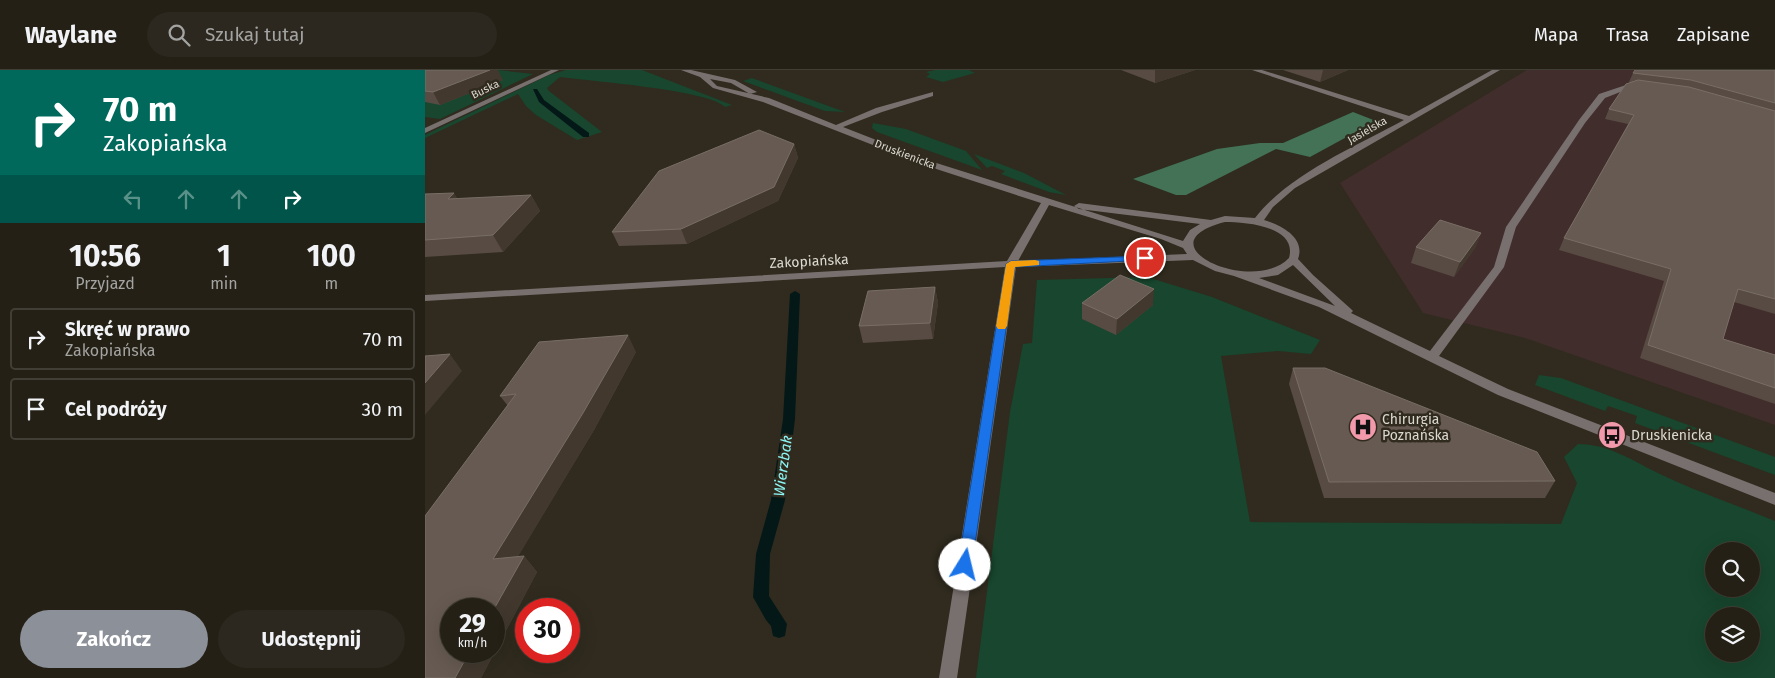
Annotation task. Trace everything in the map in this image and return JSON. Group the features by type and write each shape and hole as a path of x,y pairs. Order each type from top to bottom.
{"street":[{"name":"Buska","path":"425,131 555,70"},
{"name":"Druskienicka","path":"684,70 702,76 715,88 766,100 927,163 1188,246"},
{"path":"702,76 720,70"},
{"path":"1255,70 1410,119"},
{"name":"Jasielska","path":"1257,221 1270,205 1292,186 1497,70"},
{"path":"1432,357 1499,267 1511,227 1582,122 1602,96 1632,85 1650,88"},
{"path":"835,128 879,110 930,94"},
{"name":"Druskienicka","path":"1046,202 1157,217 1211,222"},
{"path":"948,678 1011,264 1046,202"},
{"path":"1238,274 1272,272 1285,266 1293,259 1295,250 1292,241 1284,233 1257,221 1233,219 1211,222 1197,228 1189,236 1188,246 1194,256 1205,265 1220,271 1238,274 1314,301 1503,392 1775,499"},
{"name":"Zakopiańska","path":"425,298 1011,264 1194,256"},
{"path":"1293,259 1309,277 1358,321"}],"shaded area":[{"path":"1527,70 1775,70 1775,425 1525,338 1423,313 1340,183"}],"green space":[{"path":"425,70 498,70 533,74 440,119 425,117"},
{"path":"566,70 642,70 732,105 725,107 715,101 674,91 560,77 547,88 549,91 602,132 577,140 536,115 526,106 518,94 425,138 425,135 549,75"},
{"path":"935,70 969,70 975,73 943,82 926,77 930,74 926,72"},
{"path":"752,78 845,112 825,111 743,81"},
{"path":"1353,112 1376,121 1310,157 1276,149 1186,195 1176,195 1133,179 1217,149 1260,143 1283,143"},
{"path":"873,123 906,129 966,151 982,170 877,132 872,128"},
{"path":"974,154 1024,173 1066,195 1049,192 1001,174 1005,171 992,166 987,168"},
{"path":"1147,277 1212,297 1320,340 1311,354 1278,351 1221,356 1250,522 1561,524 1577,483 1564,457 1578,444 1600,447 1621,454 1688,487 1775,521 1775,678 976,678 1010,412 1023,344 1032,343 1037,280"},
{"path":"1539,375 1561,378 1775,457 1775,475 1635,423 1637,416 1608,406 1605,411 1535,385"}],"building":[{"path":"425,70 490,70 433,92 425,91"},
{"path":"1635,70 1775,70 1775,103 1691,80 1633,73"},
{"path":"1638,80 1689,87 1775,111 1775,299 1738,289 1723,339 1775,355 1775,388 1648,345 1671,269 1564,238 1634,115 1609,109 1626,84"},
{"path":"759,130 794,144 774,187 681,229 612,232 659,171"},
{"path":"454,193 448,199 531,195 493,235 425,240 425,194"},
{"path":"1440,220 1481,233 1460,262 1416,247"},
{"path":"1120,275 1154,289 1117,319 1082,303"},
{"path":"935,287 930,323 859,326 868,291"},
{"path":"628,335 583,413 493,559 524,556 500,598 440,598 440,663 463,663 455,678 425,678 425,516 516,394 500,396 539,342"},
{"path":"450,354 425,383 425,356"},
{"name":"Chirurgia Poznańska","path":"1293,368 1325,368 1537,452 1555,481 1329,482"}],"waterway":[{"name":"Wierzbak","path":"535,90 541,101 586,135"},
{"name":"Wierzbak","path":"779,631 779,624 771,615 761,597 763,554 778,500 789,419 795,294"}],"slow traffic":[{"path":"1001,326 1011,264 1035,263"}],"place":[{"name":"Chirurgia Poznańska","path":"1363,427"},
{"name":"Druskienicka","path":"1612,435"}],"route":[{"path":"965,565 1011,264 1145,258"}]}
